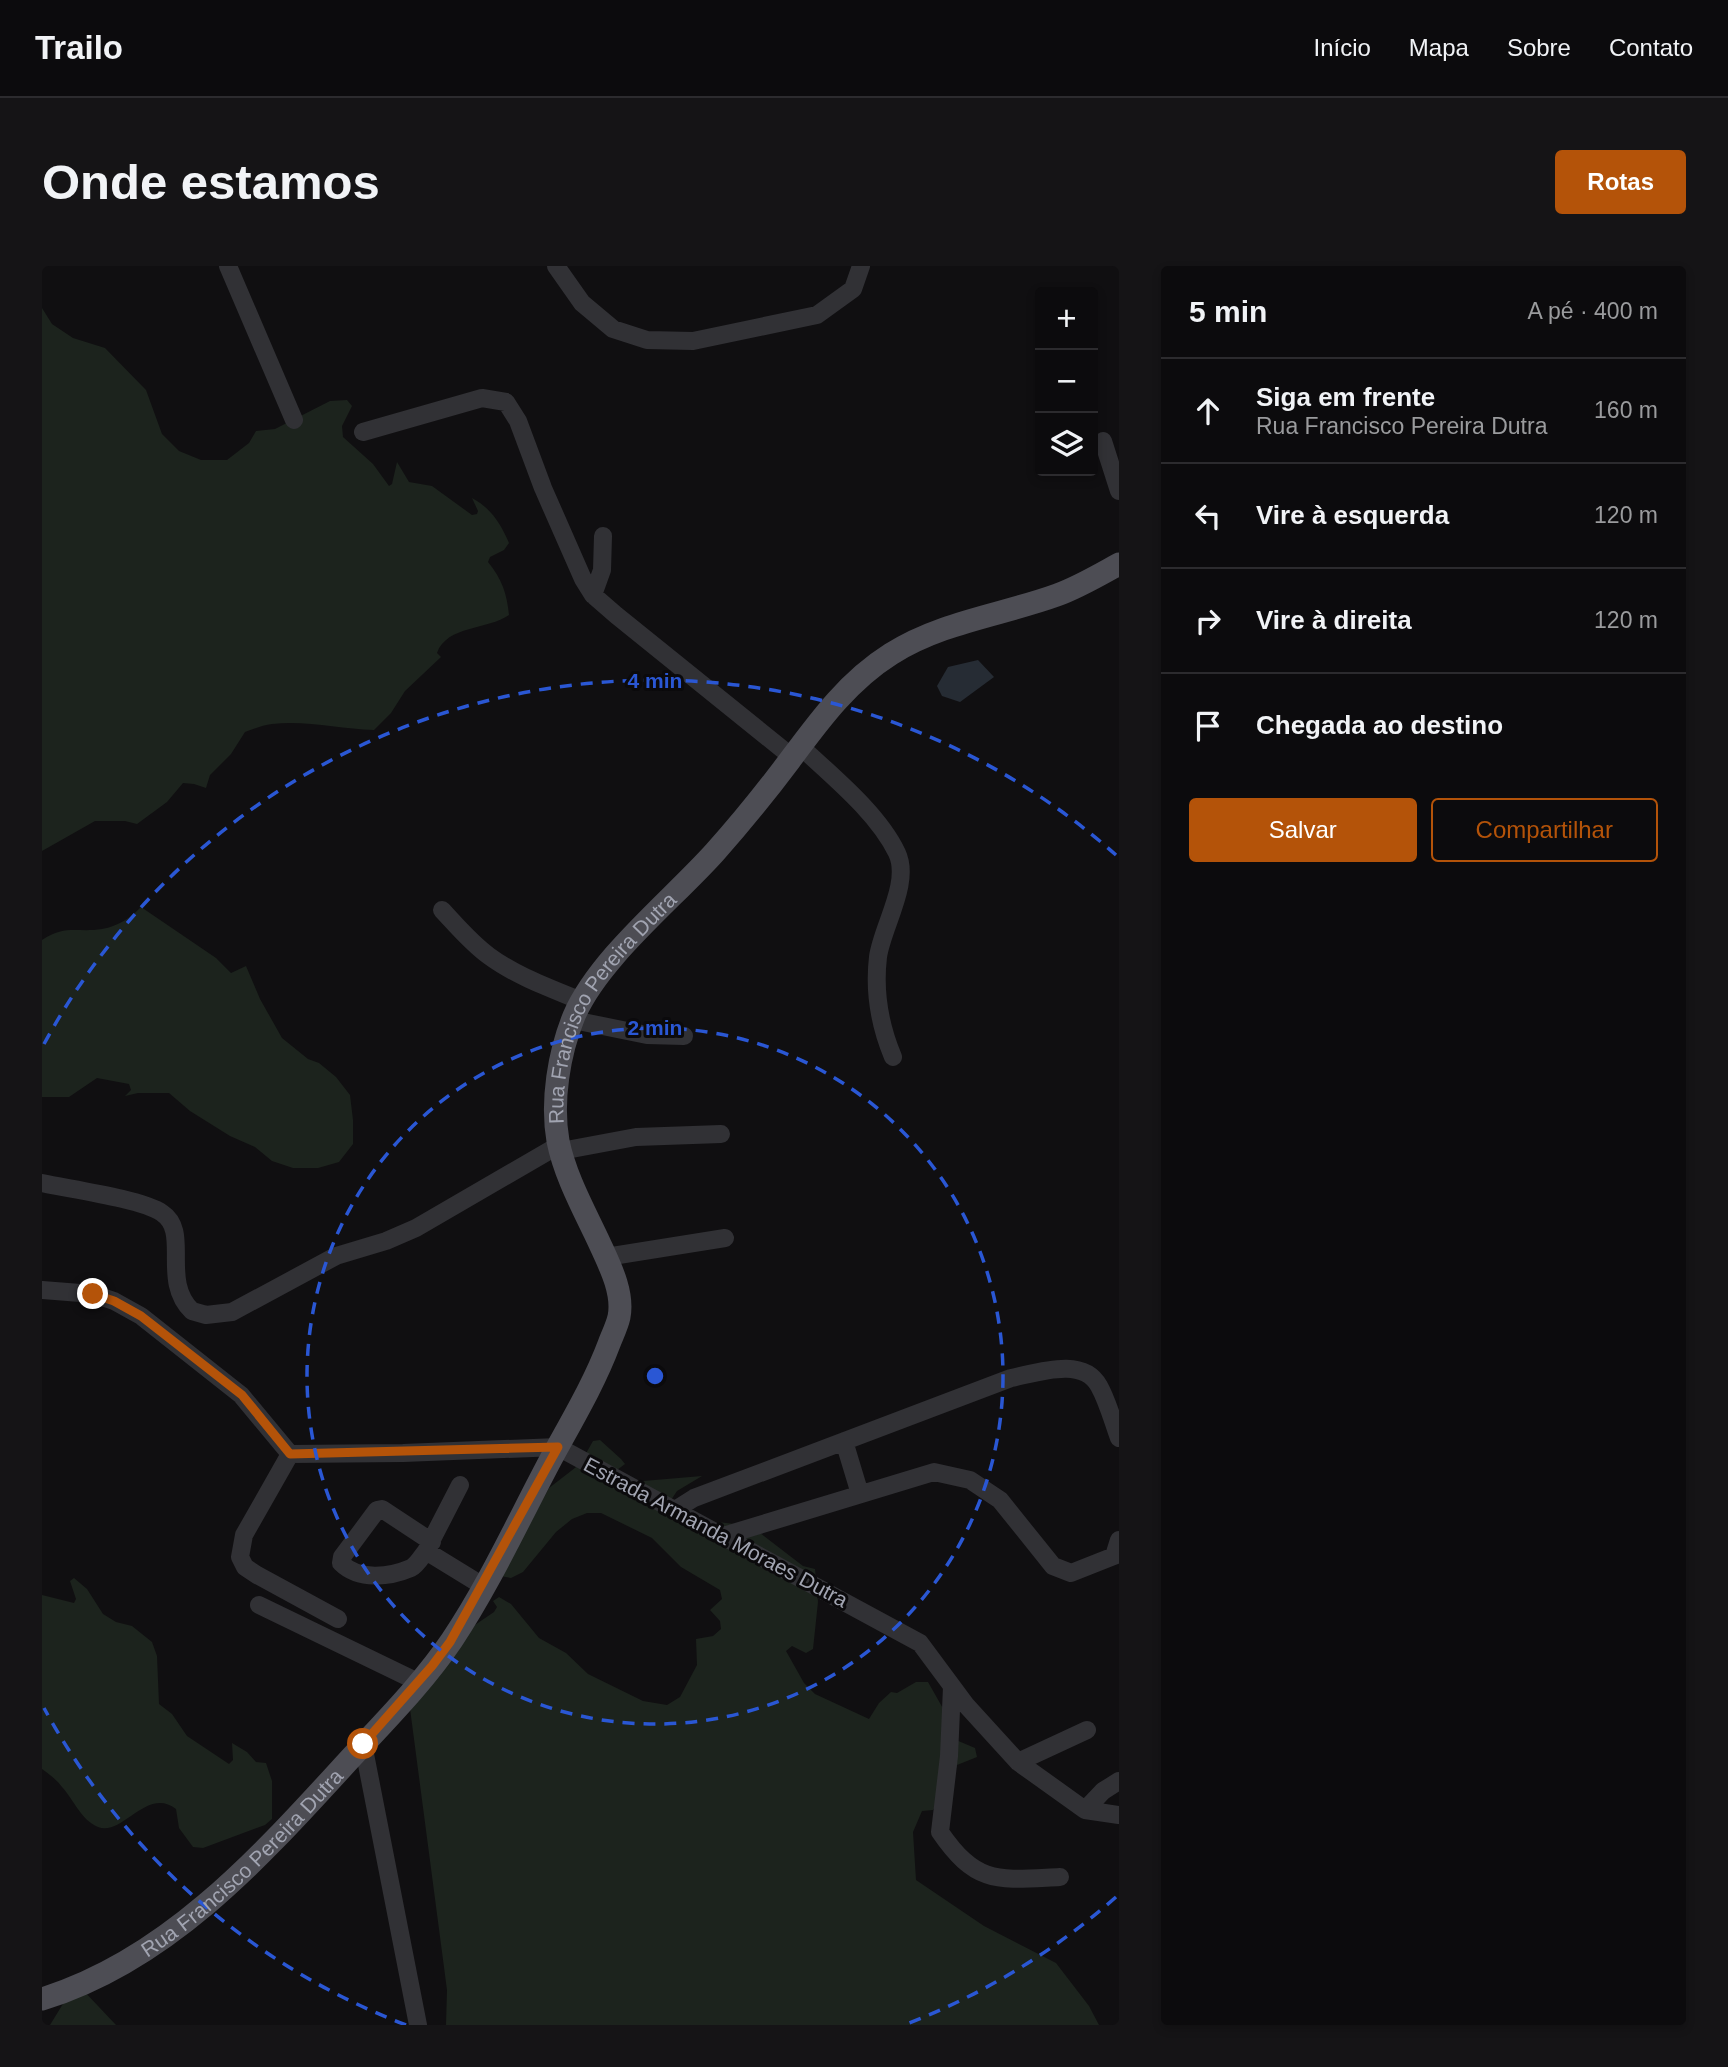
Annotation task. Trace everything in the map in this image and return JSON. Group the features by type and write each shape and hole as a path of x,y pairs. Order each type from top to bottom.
{"main road":[{"name":"Rua Francisco Pereira Dutra","path":"42,1999 68,1991 123,1964 163,1939 264,1850 418,1682 450,1642 483,1586 602,1363 619,1317 617,1288 606,1257 572,1185 560,1148 555,1104 563,1050 577,1011 597,977 713,854 817,723 860,677 893,652 943,628 1060,594 1119,564"}],"street":[{"path":"228,266 294,420"},
{"path":"556,266 582,303 613,329 647,340 693,341 817,315 853,289 861,266"},
{"path":"363,432 482,398 506,402 518,421 566,544 593,594 626,624 796,751 859,803 898,855 902,877 878,957 881,1029 893,1057"},
{"path":"1103,441 1119,491"},
{"path":"593,594 602,570 603,536"},
{"path":"442,910 465,936 489,956 577,1011 647,1035 684,1036"},
{"path":"42,1183 132,1202 161,1212 174,1228 177,1242 175,1280 181,1297 192,1311 206,1315 232,1312 336,1256 386,1241 416,1228 560,1148 636,1137 721,1134"},
{"path":"606,1257 725,1238"},
{"path":"42,1290 93,1294 114,1301 141,1316 242,1395 290,1454 244,1535 240,1557 244,1567 338,1619"},
{"path":"675,1510 694,1498 1011,1378 1058,1369 1084,1371 1099,1384 1119,1438"},
{"path":"844,1441 860,1494"},
{"name":"Estrada Armanda Moraes Dutra","path":"290,1454 558,1447 920,1643 952,1687 1018,1762 1086,1810 1119,1815"},
{"path":"723,1536 934,1472 970,1480 1000,1500 1053,1566 1071,1573 1114,1556 1119,1540"},
{"path":"460,1485 429,1546 413,1567 373,1577 341,1563 342,1557 377,1510 382,1509 429,1546 483,1586"},
{"path":"260,1605 418,1682"},
{"path":"952,1687 949,1756 940,1832 967,1865 980,1874 1018,1879 1060,1877"},
{"path":"1018,1762 1087,1730"},
{"path":"363,1744 418,2025"},
{"path":"1086,1810 1103,1791 1119,1781"}],"shaded area":[{"path":"42,308 52,324 73,338 105,348 146,390 162,434 179,451 201,460 227,460 249,443 256,431 275,429 330,401 347,400 352,406 342,426 343,437 373,464 389,486 392,484 397,462 409,482 432,486 472,515 478,511 472,498 495,517 509,543 504,550 490,557 488,562 503,587 509,615 450,637 437,653 441,657 405,691 391,713 374,730 285,723 245,732 231,754 210,775 206,788 183,783 167,802 137,824 125,821 95,821 42,851"},
{"path":"978,660 994,677 960,702 942,696 937,686 948,667"},
{"path":"141,907 216,958 231,973 246,966 260,999 282,1038 336,1077 350,1095 353,1144 339,1162 318,1168 293,1168 272,1161 255,1147 230,1136 190,1111 169,1093 138,1093 125,1096 131,1090 129,1084 97,1078 69,1097 42,1097 42,940 58,932 114,926"},
{"path":"600,1440 625,1464 617,1470 633,1480 702,1476 677,1491 671,1500 725,1542 718,1522 751,1526 803,1566 815,1569 818,1602 813,1649 806,1653 792,1646 786,1651 804,1683 815,1694 869,1719 879,1703 891,1692 897,1693 916,1682 928,1682 949,1719 949,1737 975,1748 977,1757 957,1765 950,1783 933,1810 922,1811 913,1832 916,1880 984,1926 1056,1963 1089,2006 1099,2025 446,2025 447,1990 409,1701 466,1631 494,1612 497,1607 493,1601 499,1597 511,1604 539,1638 566,1653 588,1674 643,1701 667,1705 680,1697 697,1665 696,1639 713,1636 721,1629 720,1621 710,1610 722,1599 720,1590 681,1567 652,1538 601,1513 587,1513 572,1519 556,1532 523,1572 511,1578 500,1576 549,1488 580,1464 593,1441"},
{"path":"74,1578 87,1589 103,1614 116,1622 132,1626 152,1642 157,1656 159,1704 172,1714 187,1736 229,1764 233,1760 232,1743 247,1752 256,1762 266,1763 272,1781 272,1819 265,1825 203,1848 193,1847 179,1828 176,1809 165,1804 155,1804 116,1825 98,1827 87,1820 60,1784 42,1769 42,1595 74,1603 76,1599 70,1581"},
{"path":"82,1989 116,2025 50,2025 69,1994"}],"route":[{"path":"93,1294 114,1301 141,1316 242,1395 290,1454 558,1447 450,1642 363,1744"}]}
